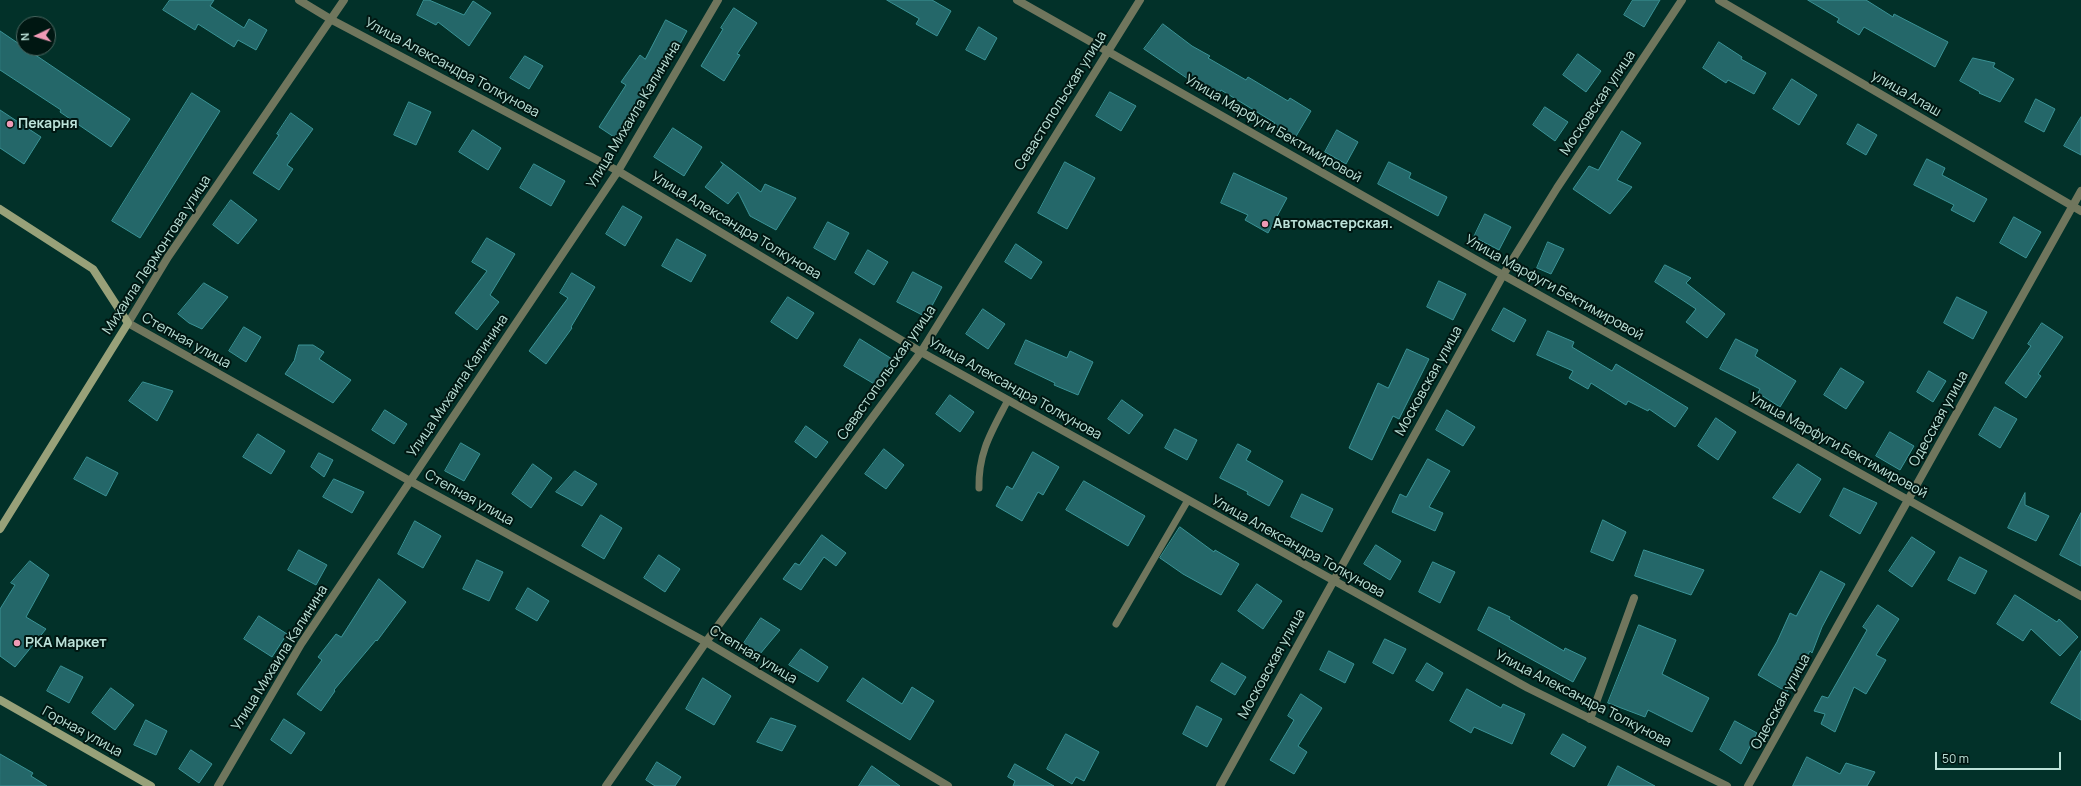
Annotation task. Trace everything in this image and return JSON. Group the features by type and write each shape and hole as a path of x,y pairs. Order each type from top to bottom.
{"street":[{"name":"Улица Александра Толкунова","path":"299,0 332,20 618,171 921,352 1333,581 1528,688 1727,786"},
{"name":"Михаила Лермонтова улица","path":"0,529 168,257 332,20 344,0"},
{"name":"Улица Михаила Калинина","path":"218,786 301,644 618,171 718,0"},
{"name":"Улица Марфуги Бектимировой","path":"1017,0 1108,50 1503,275 2081,596"},
{"name":"Севастопольская улица","path":"606,786 706,642 921,352 1140,0"},
{"name":"Московская улица","path":"1220,786 1503,275 1557,188 1682,0"},
{"name":"улица Алаш","path":"1719,0 2081,211"},
{"name":"Одесская улица","path":"1748,786 2081,191"},
{"name":"Степная улица","path":"0,209 93,269 128,323 410,481 706,642 948,786"},
{"path":"1590,718 1634,598"},
{"name":"Горная улица","path":"0,700 151,786"}],"lane":[{"path":"979,488 979,470 984,447 1008,400"},
{"path":"1116,624 1188,500"}],"building":[{"path":"170,0 214,0 210,6 244,28 249,19 267,30 256,50 238,40 234,47 198,24 195,30 163,10"},
{"path":"424,0 429,0 464,15 473,1 491,13 469,46 438,22 436,25 417,15"},
{"path":"887,0 932,0 951,11 937,36 916,24 919,19"},
{"path":"1633,0 1660,0 1644,27 1624,15"},
{"path":"1808,0 1866,0 1893,17 1894,14 1948,42 1935,67 1864,27 1859,35 1837,22 1839,19"},
{"path":"734,8 757,23 737,54 740,55 724,81 701,66 723,29 721,28"},
{"path":"666,20 687,31 674,55 631,116 634,118 620,141 599,127 626,85 621,82 640,55 645,59"},
{"path":"1163,24 1192,46 1210,56 1208,58 1246,80 1248,77 1288,101 1290,98 1311,111 1295,138 1273,125 1275,123 1221,90 1217,96 1196,80 1194,83 1144,49"},
{"path":"979,27 997,38 985,60 966,50"},
{"path":"0,31 16,42 16,56 37,56 130,119 111,147 60,112 61,110 0,70"},
{"path":"1719,42 1742,57 1741,59 1766,73 1754,94 1728,80 1726,83 1703,68"},
{"path":"1578,54 1601,71 1586,92 1563,75"},
{"path":"525,56 543,66 529,89 510,78"},
{"path":"1973,58 1995,63 1993,67 2014,79 2000,102 1979,93 1980,92 1960,81"},
{"path":"1792,79 1817,95 1799,125 1773,109"},
{"path":"1110,92 1136,106 1121,131 1096,116"},
{"path":"192,93 220,111 140,238 112,221"},
{"path":"2036,99 2055,109 2044,132 2025,122"},
{"path":"409,102 431,112 416,145 394,135"},
{"path":"1545,107 1568,122 1555,141 1533,125"},
{"name":"Пекарня","path":"0,110 41,137 24,164 0,148"},
{"path":"291,113 313,129 287,165 293,169 279,190 253,173 279,135 277,134"},
{"path":"2081,117 2081,155 2064,146"},
{"path":"1858,124 1877,135 1866,155 1847,144"},
{"path":"673,128 702,147 684,176 654,157"},
{"path":"473,130 501,148 488,170 459,152"},
{"path":"1337,130 1358,142 1346,164 1325,152"},
{"path":"1622,131 1641,143 1617,180 1632,187 1610,214 1573,189 1589,166 1598,170"},
{"path":"1927,159 1945,168 1942,175 1987,199 1974,222 1951,210 1954,205 1914,185"},
{"path":"721,162 761,192 765,184 796,198 776,230 750,216 738,192 728,204 705,187 723,165"},
{"path":"1065,162 1095,178 1067,229 1038,213"},
{"path":"1389,162 1411,173 1409,178 1447,197 1438,216 1378,184"},
{"path":"534,164 565,181 551,206 520,188"},
{"path":"1234,173 1287,198 1268,233 1245,220 1248,215 1221,203"},
{"path":"231,200 257,220 238,244 213,225"},
{"path":"623,206 642,217 625,246 606,234"},
{"path":"1485,214 1511,227 1499,250 1474,237"},
{"path":"2014,217 2041,232 2026,258 2000,243"},
{"path":"828,222 849,233 835,260 814,248"},
{"path":"487,238 515,254 490,295 499,302 477,330 455,313 487,271 472,262"},
{"path":"677,239 706,255 691,282 662,266"},
{"path":"1548,242 1564,249 1551,274 1537,268"},
{"path":"1016,244 1042,262 1031,279 1005,262"},
{"path":"868,250 888,262 874,285 855,273"},
{"path":"1665,265 1691,278 1686,283 1725,314 1707,338 1686,322 1696,309 1655,282"},
{"path":"913,272 942,287 926,317 897,302"},
{"path":"572,273 595,287 571,327 572,328 546,364 529,351 568,298 560,293"},
{"path":"1439,281 1466,294 1453,320 1427,307"},
{"path":"204,283 228,297 202,329 189,323 178,314"},
{"path":"788,297 814,313 797,339 771,322"},
{"path":"1957,297 1987,312 1973,339 1944,323"},
{"path":"1504,308 1526,320 1514,342 1492,330"},
{"path":"983,309 1005,324 988,349 966,334"},
{"path":"2042,323 2063,337 2038,374 2041,376 2026,398 2005,383 2031,346 2028,344"},
{"path":"244,327 261,337 246,362 229,351"},
{"path":"1548,331 1574,342 1572,347 1612,371 1616,364 1688,408 1675,427 1649,409 1648,411 1628,401 1626,405 1591,383 1588,389 1569,378 1573,371 1537,355"},
{"path":"860,339 892,359 876,385 844,366"},
{"path":"1736,339 1758,350 1755,356 1796,381 1780,407 1758,393 1760,389 1720,369"},
{"path":"1026,340 1067,358 1070,351 1093,362 1078,395 1054,385 1055,383 1015,364"},
{"path":"299,345 313,345 324,352 319,359 351,380 333,403 285,374 294,361"},
{"path":"1407,349 1429,359 1399,419 1393,416 1372,460 1349,448 1378,383 1388,388"},
{"path":"1841,368 1864,382 1846,409 1824,395"},
{"path":"1929,371 1946,381 1933,402 1917,392"},
{"path":"143,382 173,391 157,421 129,401"},
{"path":"950,395 974,412 960,432 936,414"},
{"path":"1122,400 1143,415 1129,434 1108,419"},
{"path":"1995,407 2017,419 2000,448 1979,435"},
{"path":"385,410 407,424 394,444 372,430"},
{"path":"1447,410 1475,427 1463,446 1436,430"},
{"path":"1716,418 1736,432 1718,460 1698,446"},
{"path":"806,426 828,442 816,458 795,442"},
{"path":"1175,429 1197,440 1187,460 1165,448"},
{"path":"1890,432 1914,446 1900,470 1876,456"},
{"path":"258,434 285,451 271,474 243,457"},
{"path":"461,443 480,454 464,481 445,471"},
{"path":"1238,444 1251,451 1246,460 1283,481 1269,506 1247,494 1248,492 1220,478"},
{"path":"884,449 904,465 886,489 865,474"},
{"path":"1033,452 1059,467 1043,495 1038,492 1022,521 996,506 1007,486 1012,489"},
{"path":"319,453 333,460 324,477 311,467"},
{"path":"87,457 118,473 106,496 74,479"},
{"path":"1428,459 1450,471 1429,507 1443,513 1435,531 1392,512 1400,494 1406,497"},
{"path":"533,464 552,478 531,508 512,494"},
{"path":"1798,464 1821,479 1800,513 1773,498"},
{"path":"575,471 597,484 582,506 556,492"},
{"path":"334,479 364,492 352,513 323,497"},
{"path":"1084,481 1145,516 1128,546 1066,510"},
{"path":"1844,488 1877,503 1860,534 1830,516"},
{"path":"2025,493 2025,505 2049,516 2036,541 2008,528"},
{"path":"1302,494 1333,509 1322,532 1291,517"},
{"path":"2081,513 2081,566 2060,555"},
{"path":"601,515 622,528 604,559 582,546"},
{"path":"1603,520 1626,532 1613,561 1591,552"},
{"path":"415,521 441,536 423,568 398,554"},
{"path":"1180,527 1214,552 1215,550 1239,564 1221,595 1183,574 1160,558"},
{"path":"822,535 846,553 836,566 824,557 801,590 783,579 795,563 799,565"},
{"path":"1912,537 1935,552 1912,587 1889,571"},
{"path":"1376,545 1401,561 1390,580 1364,564"},
{"path":"299,550 327,565 316,585 288,570"},
{"path":"1644,550 1704,570 1691,595 1635,576"},
{"path":"659,555 680,569 665,592 644,578"},
{"path":"1960,557 1987,571 1975,594 1948,580"},
{"path":"477,560 503,572 489,601 463,589"},
{"path":"30,561 49,575 26,617 46,629 15,667 0,656 0,609 15,585 11,583"},
{"path":"1433,562 1455,572 1440,603 1419,592"},
{"path":"1821,571 1845,584 1822,627 1812,653 1810,651 1787,692 1758,675 1777,642 1790,613 1796,616"},
{"path":"379,579 406,602 377,641 376,640 334,690 335,691 321,711 297,694 322,660 318,657 336,634 341,637"},
{"path":"1257,584 1282,601 1263,629 1238,611"},
{"path":"528,588 549,601 537,621 516,609"},
{"path":"2015,595 2057,622 2059,619 2078,637 2060,656 2031,629 2023,641 1997,624"},
{"path":"1878,605 1899,619 1876,655 1886,660 1866,694 1854,687 1835,732 1821,724 1825,714 1814,711 1822,696 1828,698 1867,630 1863,627"},
{"path":"1489,607 1510,617 1509,619 1564,651 1565,648 1586,658 1573,682 1478,630"},
{"path":"259,616 287,634 272,657 244,639"},
{"path":"761,618 780,630 760,654 744,643"},
{"path":"1639,625 1676,640 1662,674 1709,698 1692,732 1648,710 1645,717 1608,703"},
{"path":"1385,639 1406,649 1393,674 1373,663"},
{"path":"801,649 828,667 818,682 789,665"},
{"path":"1329,651 1354,664 1345,683 1320,670"},
{"path":"2081,651 2081,720 2051,703"},
{"path":"1222,663 1246,677 1235,695 1211,681"},
{"path":"1427,663 1443,673 1433,691 1416,681"},
{"path":"61,666 83,677 69,703 47,691"},
{"path":"703,678 731,696 714,725 686,709"},
{"path":"863,678 902,704 912,687 934,701 910,740 847,701"},
{"path":"111,688 134,705 115,730 92,713"},
{"path":"1467,689 1501,708 1503,704 1525,714 1512,744 1474,727 1471,733 1450,721"},
{"path":"1301,694 1322,708 1298,746 1307,752 1294,774 1270,760 1294,720 1288,716"},
{"path":"1197,706 1222,719 1207,747 1183,734"},
{"path":"771,718 796,726 782,751 757,742"},
{"path":"284,719 305,733 291,754 271,740"},
{"path":"146,720 167,731 156,755 134,745"},
{"path":"1735,721 1757,733 1741,764 1720,750"},
{"path":"1066,734 1099,752 1084,781 1076,777 1072,784 1047,769"},
{"path":"1563,734 1586,747 1574,767 1551,754"},
{"path":"191,750 212,764 199,783 179,769"},
{"path":"0,754 33,773 31,776 47,786 0,786"},
{"path":"1807,757 1840,774 1846,763 1875,772 1867,786 1793,786"},
{"path":"657,762 681,777 675,786 655,786 646,780"},
{"path":"1015,764 1054,786 1013,786 1015,781 1008,777"},
{"path":"872,766 900,786 859,786"},
{"path":"1618,766 1655,786 1608,786"}],"place":[{"name":"Пекарня","path":"10,124"},
{"name":"Автомастерская.","path":"1265,224"},
{"name":"РКА Маркет","path":"17,643"}]}
